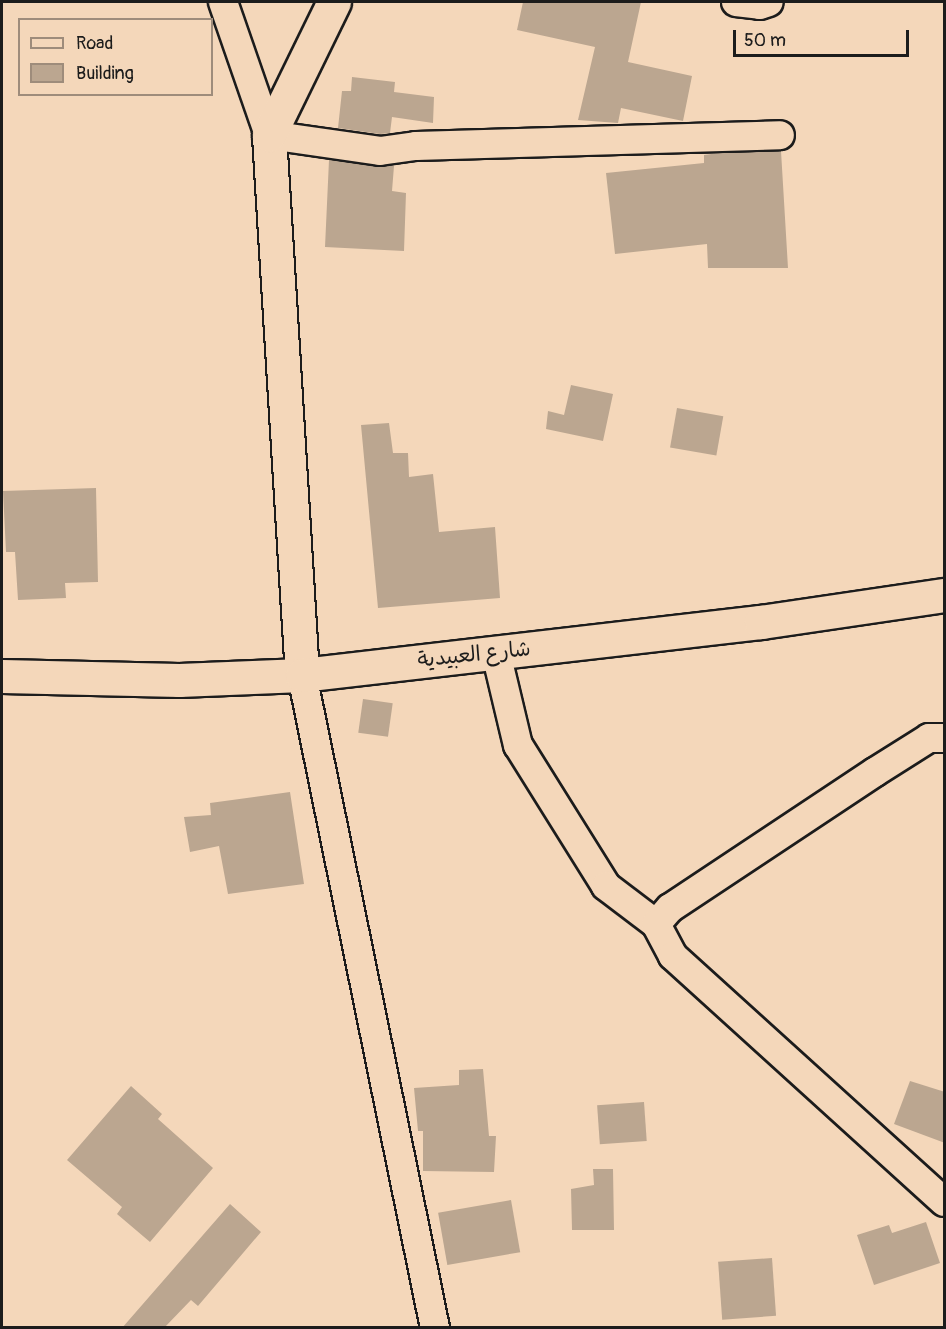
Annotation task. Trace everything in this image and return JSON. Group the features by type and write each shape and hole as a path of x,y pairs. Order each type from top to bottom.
{"main road":[{"path":"302,675 269,135 334,2"},
{"name":"شارع العبيدية","path":"2,676 179,680 302,675 761,622 945,595"}],"street":[{"path":"223,2 269,135 380,152 416,146 780,135"},
{"path":"736,2 760,5 769,2"},
{"path":"496,653 518,745 606,886 656,924 673,956 945,1202"},
{"path":"302,675 435,1328"},
{"path":"656,924 670,908 875,772 928,738 945,738"}],"building":[{"path":"523,2 641,2 628,62 692,76 683,121 621,108 618,123 578,120 595,47 517,30"},
{"path":"352,77 395,82 394,92 434,97 433,123 392,117 390,133 380,134 338,128 342,91 351,91"},
{"path":"781,151 788,268 708,268 707,244 615,254 606,173 704,163 704,155 719,153"},
{"path":"329,160 394,166 392,191 406,193 404,251 325,247"},
{"path":"571,385 613,394 603,441 546,429 548,411 564,415"},
{"path":"677,408 723,416 716,456 670,447"},
{"path":"389,423 393,453 408,453 409,477 433,474 439,532 495,527 500,598 378,608 361,425"},
{"path":"96,488 98,582 65,583 66,598 18,600 15,552 6,552 3,491"},
{"path":"363,699 393,703 388,737 358,733"},
{"path":"290,792 304,884 228,894 219,846 190,852 184,817 211,815 210,803"},
{"path":"483,1069 489,1136 496,1136 494,1172 423,1171 423,1131 418,1131 414,1088 459,1085 459,1070"},
{"path":"910,1081 945,1092 945,1143 894,1124"},
{"path":"131,1086 162,1114 158,1119 213,1168 150,1242 117,1214 122,1207 67,1160"},
{"path":"644,1102 647,1141 600,1144 597,1105"},
{"path":"593,1169 613,1169 614,1230 572,1230 571,1189 594,1185"},
{"path":"511,1200 520,1252 447,1265 438,1213"},
{"path":"230,1204 261,1232 198,1306 191,1300 164,1328 122,1328"},
{"path":"926,1222 940,1263 874,1285 857,1235 889,1225 892,1233"},
{"path":"772,1258 776,1316 722,1320 718,1262"}]}
